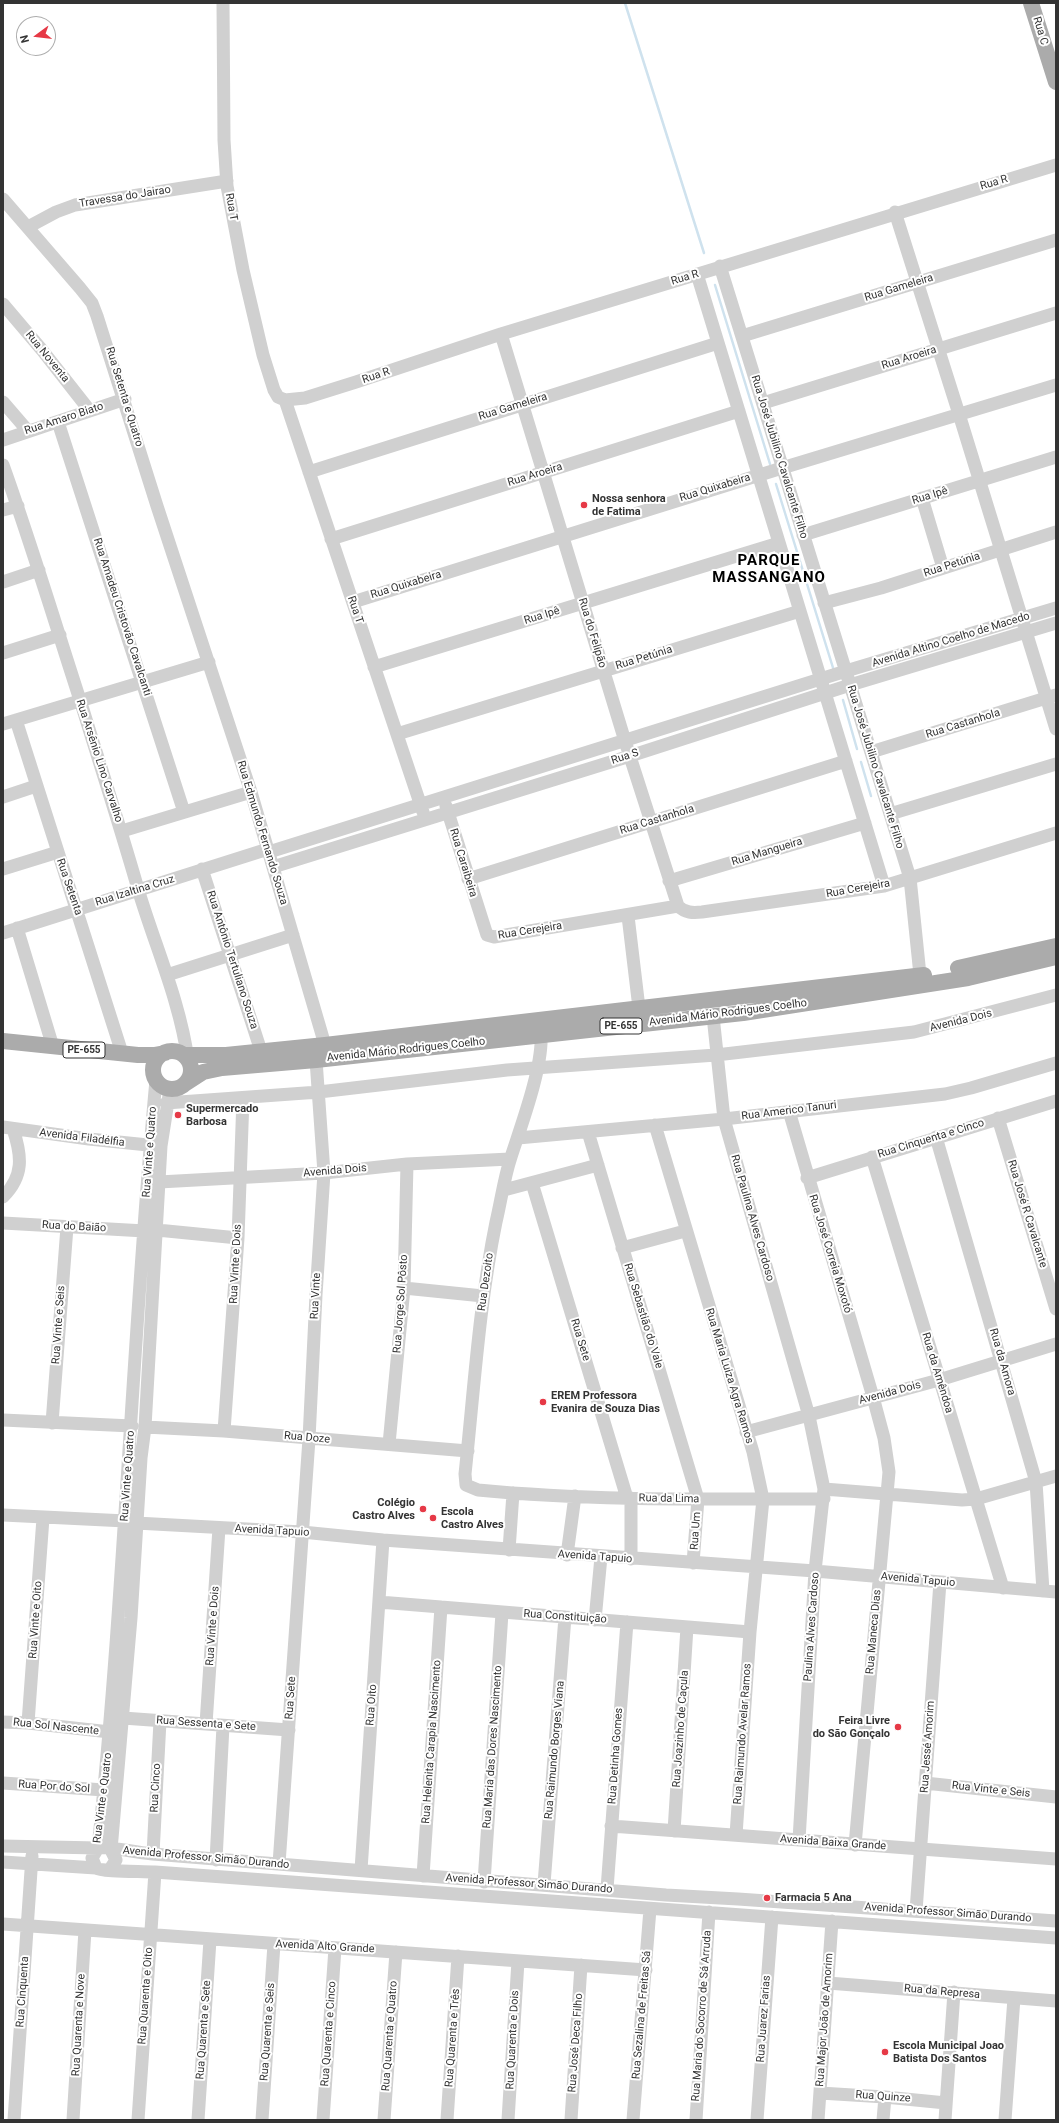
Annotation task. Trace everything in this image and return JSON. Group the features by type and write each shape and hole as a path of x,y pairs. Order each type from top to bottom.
{"main road":[{"name":"Rua C","path":"1031,3 1054,71"},
{"name":"Avenida Mário Rodrigues Coelho","path":"186,1057 261,1052 325,1045 920,975 967,967 1056,946"},
{"name":"Avenida Mário Rodrigues Coelho","path":"186,1082 197,1074 211,1069 316,1060 713,1016 921,986 982,975 1056,957"},
{"name":"PE-655","path":"3,1041 122,1053 154,1055 176,1052 186,1057"},
{"path":"165,1053 159,1057 154,1068 156,1080 164,1087 168,1096"},
{"path":"186,1057 190,1074 186,1082"},
{"name":"PE-655","path":"168,1096 186,1082"}],"street":[{"name":"Rua T","path":"223,3 224,140 227,181 243,270 263,355 274,390 278,397 285,400 425,820"},
{"name":"Rua R","path":"285,400 315,395 501,334 720,266 895,212 1056,165"},
{"name":"Travessa do Jairao","path":"28,227 56,212 75,205 227,181"},
{"name":"Rua Setenta e Quatro","path":"3,199 92,303 125,399 157,506 196,622"},
{"path":"895,212 1022,619 1051,697 1056,729"},
{"name":"Rua Gameleira","path":"742,336 1056,240"},
{"name":"Rua José Jubilino Cavalcante Filho","path":"720,266 910,878 920,975"},
{"path":"697,274 884,886"},
{"name":"Rua Noventa","path":"3,304 42,350 90,411"},
{"name":"Rua Aroeira","path":"763,404 1056,314"},
{"name":"Rua do Felipão","path":"501,334 603,671 669,882 678,906"},
{"name":"Rua Gameleira","path":"309,472 718,343"},
{"name":"Rua Quixabeira","path":"353,602 758,475 1056,385"},
{"name":"Rua Amaro Biato","path":"3,440 125,399"},
{"path":"3,402 28,431"},
{"name":"Rua Aroeira","path":"331,539 739,411"},
{"name":"Rua Amadeu Cristovão Cavalcanti","path":"58,422 144,683 184,812"},
{"name":"Rua Ipê","path":"803,535 1056,457"},
{"name":"Rua Arsênio Lino Carvalho","path":"3,465 60,635 80,703 122,830 138,890 167,975 186,1038 186,1057"},
{"path":"922,498 943,568"},
{"path":"3,510 18,506"},
{"name":"Rua Petúnia","path":"824,603 943,568 1056,532"},
{"name":"Rua Ipê","path":"374,667 779,543"},
{"path":"3,582 39,570"},
{"name":"Avenida Altino Coelho de Macedo","path":"821,679 1056,608"},
{"name":"Rua Petúnia","path":"397,734 800,611"},
{"name":"Rua Edmundo Fernando Souza","path":"196,622 269,851 325,1045"},
{"name":"Avenida Altino Coelho de Macedo","path":"825,693 1056,623"},
{"path":"3,653 60,635"},
{"path":"3,724 80,703 209,662"},
{"name":"Rua S","path":"269,851 444,798 821,679"},
{"name":"Rua S","path":"273,867 630,756 825,693"},
{"name":"Rua Castanhola","path":"871,752 1051,697"},
{"name":"Rua Setenta","path":"16,720 122,1053"},
{"name":"Rua Castanhola","path":"468,879 846,761"},
{"path":"890,814 1056,764"},
{"path":"3,797 36,786"},
{"path":"122,830 251,792"},
{"name":"Rua Caraibeira","path":"444,798 483,928"},
{"name":"Rua Mangueira","path":"669,882 865,823"},
{"name":"Rua Cerejeira","path":"678,906 686,912 702,912 884,886 1056,833"},
{"name":"Rua Izaltina Cruz","path":"3,933 202,869 269,851"},
{"path":"3,869 58,852"},
{"name":"Rua Antônio Tertuliano Souza","path":"202,869 261,1052"},
{"path":"639,1008 628,916 678,906"},
{"name":"Rua Cerejeira","path":"483,928 487,935 494,937 628,916"},
{"path":"17,928 53,1047"},
{"path":"167,975 293,935"},
{"name":"Avenida Dois","path":"168,1096 243,1098 319,1092 506,1070 537,1069 716,1055 920,1031 1056,995"},
{"name":"Rua Paulina Alves Cardoso","path":"713,1016 724,1119 809,1416"},
{"name":"Rua Dezoito","path":"513,1493 473,1490 468,1487 465,1480 483,1296 510,1159 518,1138 537,1069 541,1035"},
{"name":"Rua Vinte","path":"302,1532 309,1439 324,1173 316,1060"},
{"name":"Rua Americo Tanuri","path":"518,1138 724,1119 944,1094 971,1088 1056,1063"},
{"name":"Rua Vinte e Quatro","path":"96,1868 92,1858 98,1848 131,1522 145,1427 156,1080"},
{"name":"Rua Vinte e Quatro","path":"131,1522 132,1426 151,1230 159,1182 155,1145 168,1096"},
{"name":"Rua Vinte e Dois","path":"224,1431 238,1238 243,1098"},
{"name":"Rua Cinquenta e Cinco","path":"807,1178 1056,1101"},
{"name":"Rua José Correia Moxotó","path":"789,1111 807,1178 873,1397"},
{"name":"Rua José R Cavalcante","path":"998,1118 1056,1309"},
{"name":"Rua Maria Luiza Agra Ramos","path":"654,1125 759,1475 763,1499 750,1632"},
{"path":"3,1197 13,1188 19,1173 19,1152 8,1128"},
{"name":"Avenida Filadélfia","path":"8,1128 155,1145"},
{"name":"Rua Sebastião do Vale","path":"588,1132 698,1499"},
{"name":"Rua da Amora","path":"936,1137 1002,1360 1036,1482 1052,1592"},
{"name":"Rua da Amêndoa","path":"872,1157 1003,1588"},
{"name":"Avenida Dois","path":"159,1182 324,1173 407,1164 510,1159"},
{"name":"Rua Jorge Sol Pôsto","path":"389,1444 404,1288 407,1164"},
{"path":"504,1190 598,1165"},
{"name":"Rua Sete","path":"532,1182 629,1498 631,1560"},
{"name":"Rua do Baião","path":"3,1223 151,1230 238,1238"},
{"name":"Rua Vinte e Seis","path":"52,1423 67,1227"},
{"path":"622,1248 685,1231"},
{"path":"404,1288 483,1296"},
{"name":"Avenida Dois","path":"746,1432 939,1380 1056,1344"},
{"name":"Rua Maneca Dias","path":"855,1845 889,1472 886,1450 873,1397"},
{"name":"Paulina Alves Cardoso","path":"798,1840 815,1572 824,1494 809,1416"},
{"path":"3,1420 132,1426"},
{"name":"Rua Doze","path":"145,1427 224,1431 468,1451"},
{"name":"Rua da Lima","path":"513,1493 629,1498 698,1499 763,1499 824,1494 888,1495 952,1500 976,1499 1056,1476"},
{"path":"509,1550 513,1493"},
{"path":"567,1555 575,1496"},
{"name":"Rua Um","path":"694,1563 698,1499"},
{"name":"Avenida Tapuio","path":"3,1515 302,1532 567,1555 815,1572 1052,1592"},
{"name":"Rua Vinte e Oito","path":"28,1723 43,1518"},
{"name":"Rua Vinte e Dois","path":"206,1724 220,1528"},
{"name":"Rua Sete","path":"279,1864 302,1532"},
{"name":"Rua Vinte e Quatro","path":"110,1869 116,1860 112,1850 117,1806 123,1718 129,1540"},
{"name":"Rua Oito","path":"361,1870 383,1540"},
{"path":"595,1620 601,1557"},
{"name":"Rua Jessé Amorim","path":"916,1911 922,1849 925,1783 940,1582"},
{"name":"Rua Constituição","path":"379,1602 750,1632"},
{"name":"Rua Helenita Carapia Nascimento","path":"423,1876 441,1607"},
{"name":"Rua Maria das Dores Nascimento","path":"484,1882 502,1613"},
{"name":"Rua Raimundo Borges Viana","path":"544,1884 565,1617"},
{"name":"Rua Detinha Gomes","path":"607,1890 627,1622"},
{"name":"Rua Joazinho de Caçula","path":"674,1830 687,1627"},
{"name":"Rua Raimundo Avelar Ramos","path":"736,1836 750,1632"},
{"name":"Rua Sessenta e Sete","path":"123,1718 289,1730"},
{"name":"Rua Cinco","path":"153,1854 160,1721"},
{"name":"Rua Sol Nascente","path":"3,1722 28,1723 110,1732"},
{"path":"216,1860 223,1726"},
{"name":"Rua Por do Sol","path":"3,1783 104,1790"},
{"name":"Rua Vinte e Seis","path":"925,1783 1056,1797"},
{"path":"102,1805 117,1806"},
{"name":"Avenida Baixa Grande","path":"611,1826 855,1845 1056,1858"},
{"name":"Avenida Professor Simão Durando","path":"3,1846 105,1847 112,1850 216,1860 361,1870 484,1882 544,1884 666,1895 1056,1921"},
{"path":"32,1864 34,1853 49,1847"},
{"name":"Avenida Professor Simão Durando","path":"3,1862 96,1868 102,1871 110,1869 155,1872 650,1910 709,1912 1056,1938"},
{"name":"Rua Cinquenta","path":"14,2120 32,1864"},
{"name":"Rua Quarenta e Oito","path":"138,2120 155,1872"},
{"path":"650,1910 666,1895"},
{"path":"737,1914 738,1899"},
{"name":"Rua Sezalina de Freitas Sá","path":"634,2120 650,1910"},
{"name":"Rua Maria do Socorro de Sá Arruda","path":"696,2120 709,1912"},
{"path":"935,1928 937,1913"},
{"name":"Rua Juarez Farias","path":"757,2120 772,1917"},
{"name":"Rua Major João de Amorim","path":"818,2120 832,1921"},
{"name":"Avenida Alto Grande","path":"3,1924 646,1970"},
{"name":"Rua Quarenta e Nove","path":"73,2120 85,1930"},
{"name":"Rua Quarenta e Sete","path":"198,2120 210,1940"},
{"name":"Rua Quarenta e Seis","path":"262,2120 274,1944"},
{"name":"Rua Quarenta e Cinco","path":"323,2120 335,1948"},
{"name":"Rua Quarenta e Quatro","path":"384,2120 396,1952"},
{"name":"Rua Quarenta e Três","path":"447,2120 458,1956"},
{"name":"Rua Quarenta e Dois","path":"508,2120 518,1961"},
{"name":"Rua José Deca Filho","path":"571,2120 581,1965"},
{"name":"Rua da Represa","path":"828,1983 1056,2001"},
{"path":"945,2120 954,1992"},
{"path":"1005,2120 1014,1998"},
{"name":"Rua Quinze","path":"820,2093 885,2096 946,2103"},
{"path":"883,2120 885,2096"}],"waterway":[{"path":"625,3 704,253"},
{"path":"715,285 770,464"},
{"path":"776,484 834,671"},
{"path":"843,700 857,749"},
{"path":"861,762 871,796"}],"place":[{"name":"Nossa senhora de Fatima","path":"584,505"},
{"name":"Supermercado Barbosa","path":"178,1115"},
{"name":"EREM Professora Evanira de Souza Dias","path":"543,1402"},
{"name":"Colégio Castro Alves","path":"423,1509"},
{"name":"Escola Castro Alves","path":"433,1518"},
{"name":"Feira Livre do São Gonçalo","path":"898,1727"},
{"name":"Farmacia 5 Ana","path":"767,1898"},
{"name":"Escola Municipal Joao Batista Dos Santos","path":"885,2052"}],"district":[{"name":"PARQUE MASSANGANO","path":"769,570"}]}
